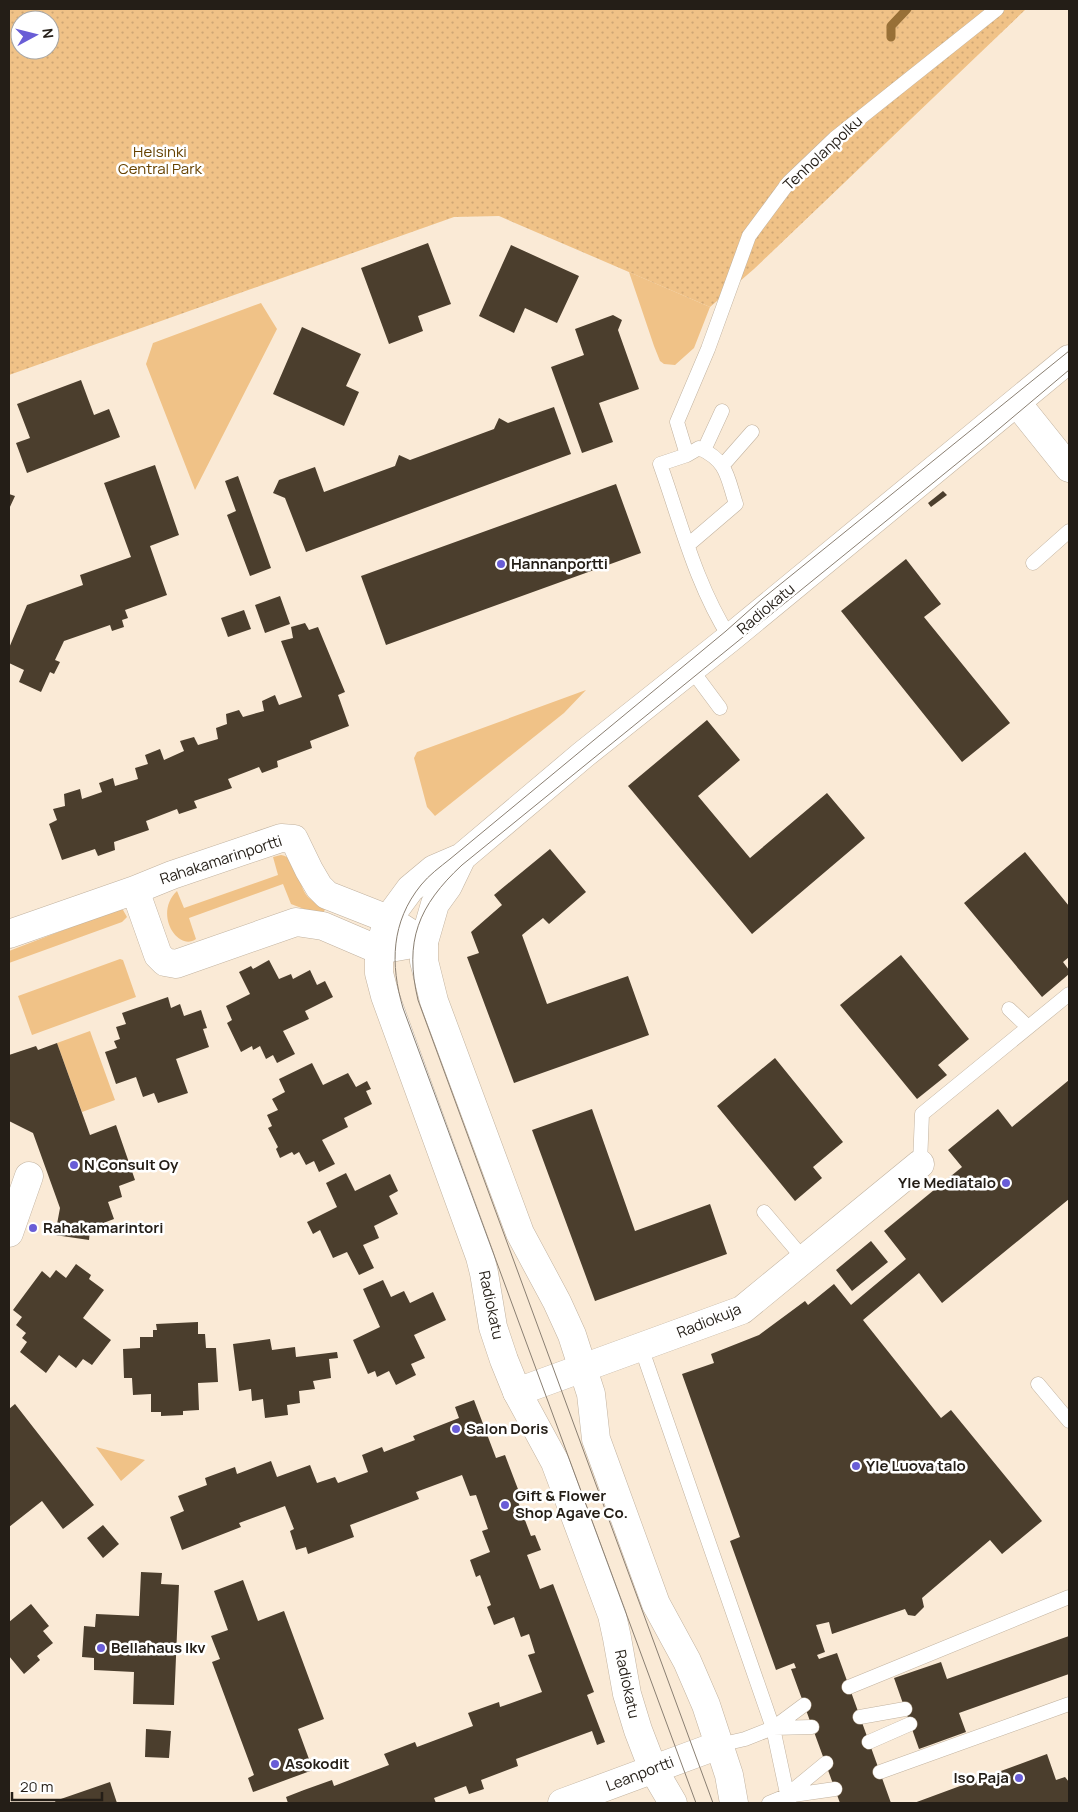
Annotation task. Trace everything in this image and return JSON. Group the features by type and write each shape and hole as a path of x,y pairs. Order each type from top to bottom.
{"street":[{"name":"Radiokatu","path":"673,1803 653,1769 638,1730 627,1694 618,1638 612,1615 555,1462 516,1392 493,1327 480,1257 385,996 379,973 379,950 388,919 410,889 434,869 462,857 584,754 691,670 1069,359"},
{"path":"1017,403 1069,468"},
{"name":"Rahakamarinportti","path":"9,934 281,838 294,839 308,870 319,887 327,895 388,919 424,942"},
{"name":"Radiokatu","path":"462,857 448,886 435,904 424,942 424,961 434,1001 517,1224 572,1335 591,1394 596,1440 656,1604 687,1661 706,1706 729,1775 734,1803"},
{"path":"135,890 158,955 165,962 176,964 296,922 323,926 379,950 424,942"},
{"name":"Radiokuja","path":"516,1392 742,1310 803,1258 920,1164"},
{"path":"9,1233 29,1176"},
{"name":"Leanportti","path":"562,1803 719,1745"}],"lane":[{"name":"Tenholanpolku","path":"687,455 677,422 708,349 749,236 789,182 835,138 997,9"},
{"path":"704,450 722,411"},
{"path":"723,465 752,432"},
{"path":"688,545 736,504 723,465 712,454 699,448 687,455 660,464 688,545 703,588 730,638"},
{"path":"1032,562 1069,531"},
{"path":"691,670 720,708"},
{"path":"920,1164 922,1114 1069,994"},
{"path":"1009,1009 1028,1027"},
{"path":"764,1212 803,1258"},
{"path":"641,1348 773,1728 788,1799"},
{"path":"1038,1384 1069,1422"},
{"path":"849,1687 1069,1597"},
{"path":"880,1772 1069,1704"},
{"path":"719,1745 745,1739 773,1728 804,1705"},
{"path":"860,1717 905,1709"},
{"path":"869,1742 910,1724"},
{"path":"773,1728 812,1726"},
{"path":"788,1799 826,1763"},
{"path":"769,1803 835,1789"}],"green space":[{"name":"Helsinki Central Park","path":"9,9 1026,9 754,269 710,307 499,216 454,217 9,375"},
{"path":"629,272 710,307 694,348 675,365 664,364 660,361"},
{"path":"261,303 277,329 195,490 146,364 153,343"},
{"path":"586,690 564,713 435,816 427,807 414,758 417,752"},
{"path":"281,855 292,861 304,892 308,897 326,907 322,916 291,904 283,884 189,918 196,939 189,942 176,936 171,929 167,910 170,900 177,891 184,908 278,875 273,857"},
{"path":"118,909 123,910 127,917 122,922 9,963 9,951"},
{"path":"120,959 123,960 136,997 32,1035 18,996"},
{"path":"90,1031 115,1100 82,1112 57,1043"},
{"path":"96,1447 145,1460 121,1481"}],"building":[{"path":"428,243 451,304 418,316 423,331 389,344 361,268"},
{"path":"511,245 579,276 557,323 525,308 514,333 479,316"},
{"path":"613,315 622,320 618,330 639,389 599,403 613,442 582,453 551,367 584,355 575,329"},
{"path":"302,327 361,354 346,386 359,392 344,426 273,394"},
{"path":"81,380 94,415 109,409 120,437 27,473 16,443 30,438 17,404"},
{"path":"554,407 571,454 306,552 285,498 273,493 279,480 315,467 324,492 395,466 399,455 410,460 494,429 499,418 508,423"},
{"path":"155,465 179,535 150,546 167,595 125,610 128,618 122,620 124,627 112,631 110,625 64,641 55,660 60,662 54,674 50,672 41,692 19,682 24,670 9,663 9,648 27,605 83,585 80,575 131,557 104,483"},
{"path":"238,476 271,568 250,576 227,515 236,511 225,481"},
{"name":"Hannanportti","path":"616,484 641,553 386,645 361,576"},
{"path":"943,491 947,495 931,507 928,503"},
{"path":"9,494 15,496 9,509"},
{"path":"906,559 941,604 924,617 1010,723 962,762 841,611"},
{"path":"280,596 290,624 265,633 255,605"},
{"path":"244,610 251,629 228,637 221,618"},
{"path":"305,623 309,630 318,627 345,692 338,695 349,726 310,741 312,748 277,761 278,767 262,773 259,767 228,779 232,788 194,801 197,808 179,814 177,809 146,821 149,830 114,842 115,850 98,856 95,849 62,860 49,824 57,820 53,809 65,806 64,794 80,789 82,799 102,792 99,783 113,778 115,786 138,779 135,768 148,764 145,755 160,749 164,760 184,751 180,741 194,737 198,745 218,739 216,728 227,724 226,714 239,710 243,717 264,711 262,701 275,695 279,705 302,697 281,641 293,638 291,627"},
{"path":"707,720 740,760 698,796 750,858 827,793 865,838 752,934 628,786"},
{"path":"550,849 586,892 549,924 543,918 522,935 547,1004 628,976 649,1035 514,1083 467,957 479,953 471,932 502,905 494,895"},
{"path":"1025,852 1069,906 1069,957 1063,962 1069,970 1069,974 1042,997 964,903"},
{"path":"901,955 969,1039 938,1065 947,1075 917,1099 840,1005"},
{"path":"269,960 279,979 291,974 293,979 310,970 317,985 325,981 333,997 305,1011 309,1019 283,1031 295,1054 277,1063 273,1055 266,1059 260,1046 253,1050 252,1046 241,1052 227,1023 232,1020 226,1006 250,994 239,972 251,966 253,969"},
{"path":"168,997 171,1008 180,1004 184,1016 201,1010 207,1028 203,1029 209,1047 176,1059 188,1093 158,1103 154,1093 143,1097 136,1077 116,1084 105,1052 117,1048 114,1041 120,1039 116,1027 126,1024 122,1013"},
{"path":"57,1043 90,1135 116,1125 135,1180 119,1186 122,1197 108,1202 114,1219 90,1228 89,1240 55,1235 60,1208 33,1133 9,1121 9,1055 36,1046 38,1050"},
{"path":"775,1058 843,1142 813,1167 822,1178 795,1201 717,1106"},
{"path":"312,1063 323,1085 348,1073 356,1087 367,1081 371,1089 366,1091 372,1104 344,1118 348,1127 322,1140 335,1164 319,1172 314,1161 306,1165 299,1152 294,1155 292,1152 280,1158 276,1149 278,1147 268,1128 272,1126 267,1115 278,1110 272,1099 285,1092 279,1079"},
{"name":"Yle Luova talo","path":"1069,1080 1069,1199 942,1303 919,1273 863,1320 941,1418 951,1410 1042,1521 1002,1554 990,1540 922,1598 924,1607 915,1616 908,1615 905,1609 832,1634 829,1622 816,1625 825,1652 817,1655 819,1659 837,1653 891,1803 840,1803 791,1669 796,1668 794,1663 776,1670 730,1541 740,1537 682,1374 714,1363 711,1354 759,1335 805,1301 808,1305 834,1284 851,1305 906,1259 884,1231 962,1167 948,1150 998,1109 1012,1127"},
{"path":"592,1109 635,1231 710,1204 727,1254 595,1301 532,1130"},
{"path":"346,1173 355,1191 390,1174 398,1191 389,1196 398,1214 374,1226 379,1238 363,1245 374,1268 359,1275 347,1252 333,1258 320,1230 313,1234 307,1222 337,1207 326,1183"},
{"path":"871,1241 888,1262 852,1291 836,1270"},
{"path":"76,1264 91,1275 89,1279 104,1290 83,1318 111,1340 92,1365 83,1359 76,1368 59,1355 46,1373 20,1352 27,1342 22,1338 26,1333 16,1325 22,1317 13,1310 42,1271 50,1278 56,1270 66,1278"},
{"path":"383,1280 391,1297 404,1291 410,1303 433,1292 446,1320 414,1335 425,1358 411,1364 416,1375 396,1385 389,1371 377,1377 375,1371 368,1374 353,1340 380,1327 363,1289"},
{"path":"198,1322 198,1334 205,1334 206,1348 216,1348 218,1382 198,1383 199,1410 183,1411 183,1415 161,1416 161,1412 151,1412 151,1394 133,1395 132,1378 124,1378 123,1349 140,1348 140,1337 153,1337 153,1330 157,1330 156,1324"},
{"path":"270,1339 272,1350 295,1347 296,1357 337,1352 338,1358 329,1359 331,1378 313,1381 315,1389 299,1391 300,1403 287,1405 288,1415 265,1418 263,1399 252,1401 251,1389 239,1391 233,1344"},
{"path":"474,1400 496,1458 505,1455 521,1497 517,1499 531,1536 535,1535 541,1550 527,1555 540,1589 553,1584 594,1692 587,1695 605,1742 597,1745 592,1731 516,1759 518,1766 481,1780 484,1789 469,1794 466,1786 434,1798 436,1803 288,1803 286,1797 304,1790 332,1780 334,1786 389,1765 384,1754 415,1742 417,1747 473,1726 468,1713 499,1702 500,1707 542,1692 528,1655 535,1653 529,1634 521,1637 514,1617 494,1625 487,1607 491,1605 480,1575 476,1577 470,1560 490,1552 482,1531 488,1529 476,1495 470,1496 462,1475 416,1492 419,1499 350,1525 354,1537 308,1554 306,1547 296,1550 290,1531 294,1529 285,1506 239,1523 241,1527 182,1550 170,1517 184,1511 178,1496 207,1485 205,1478 235,1467 237,1474 271,1461 277,1477 310,1465 317,1483 335,1477 338,1483 368,1472 362,1455 382,1447 384,1452 415,1440 413,1436 459,1418 455,1407"},
{"path":"15,1404 94,1505 63,1529 42,1501 9,1527 9,1409"},
{"path":"103,1525 119,1544 103,1558 87,1538"},
{"path":"141,1572 162,1573 161,1584 179,1585 174,1705 133,1704 134,1672 94,1670 94,1658 82,1657 84,1626 95,1627 96,1614 139,1616"},
{"path":"243,1580 258,1621 284,1611 324,1719 298,1729 313,1770 253,1792 248,1778 254,1775 212,1662 220,1659 211,1636 228,1630 214,1591"},
{"path":"31,1604 49,1626 43,1631 53,1643 37,1656 40,1660 24,1674 9,1656 9,1622"},
{"path":"1069,1636 1069,1674 959,1713 966,1732 919,1749 894,1678 941,1662 947,1679"},
{"path":"146,1729 171,1731 169,1758 145,1757"},
{"name":"Iso Paja","path":"1047,1754 1056,1780 1065,1777 1069,1782 1069,1803 914,1803"},
{"path":"110,1782 117,1803 56,1803 55,1801"}],"waterway":[{"path":"891,37 891,26 907,9"}],"tram line":[{"path":"696,1803 403,1008 395,960 399,929 411,899 421,885 435,871 726,631 762,599 1069,351"},
{"path":"713,1803 418,1000 414,979 414,942 425,910 447,880 462,865 981,444 1069,370"}],"place":[{"name":"Hannanportti","path":"501,564"},
{"name":"N Consult Oy","path":"74,1165"},
{"name":"Yle Mediatalo","path":"1006,1183"},
{"name":"Rahakamarintori","path":"33,1228"},
{"name":"Salon Doris","path":"456,1429"},
{"name":"Yle Luova talo","path":"856,1466"},
{"name":"Gift & Flower Shop Agave Co.","path":"505,1505"},
{"name":"Bellahaus lkv","path":"101,1648"},
{"name":"Asokodit","path":"275,1764"},
{"name":"Iso Paja","path":"1019,1778"}]}
